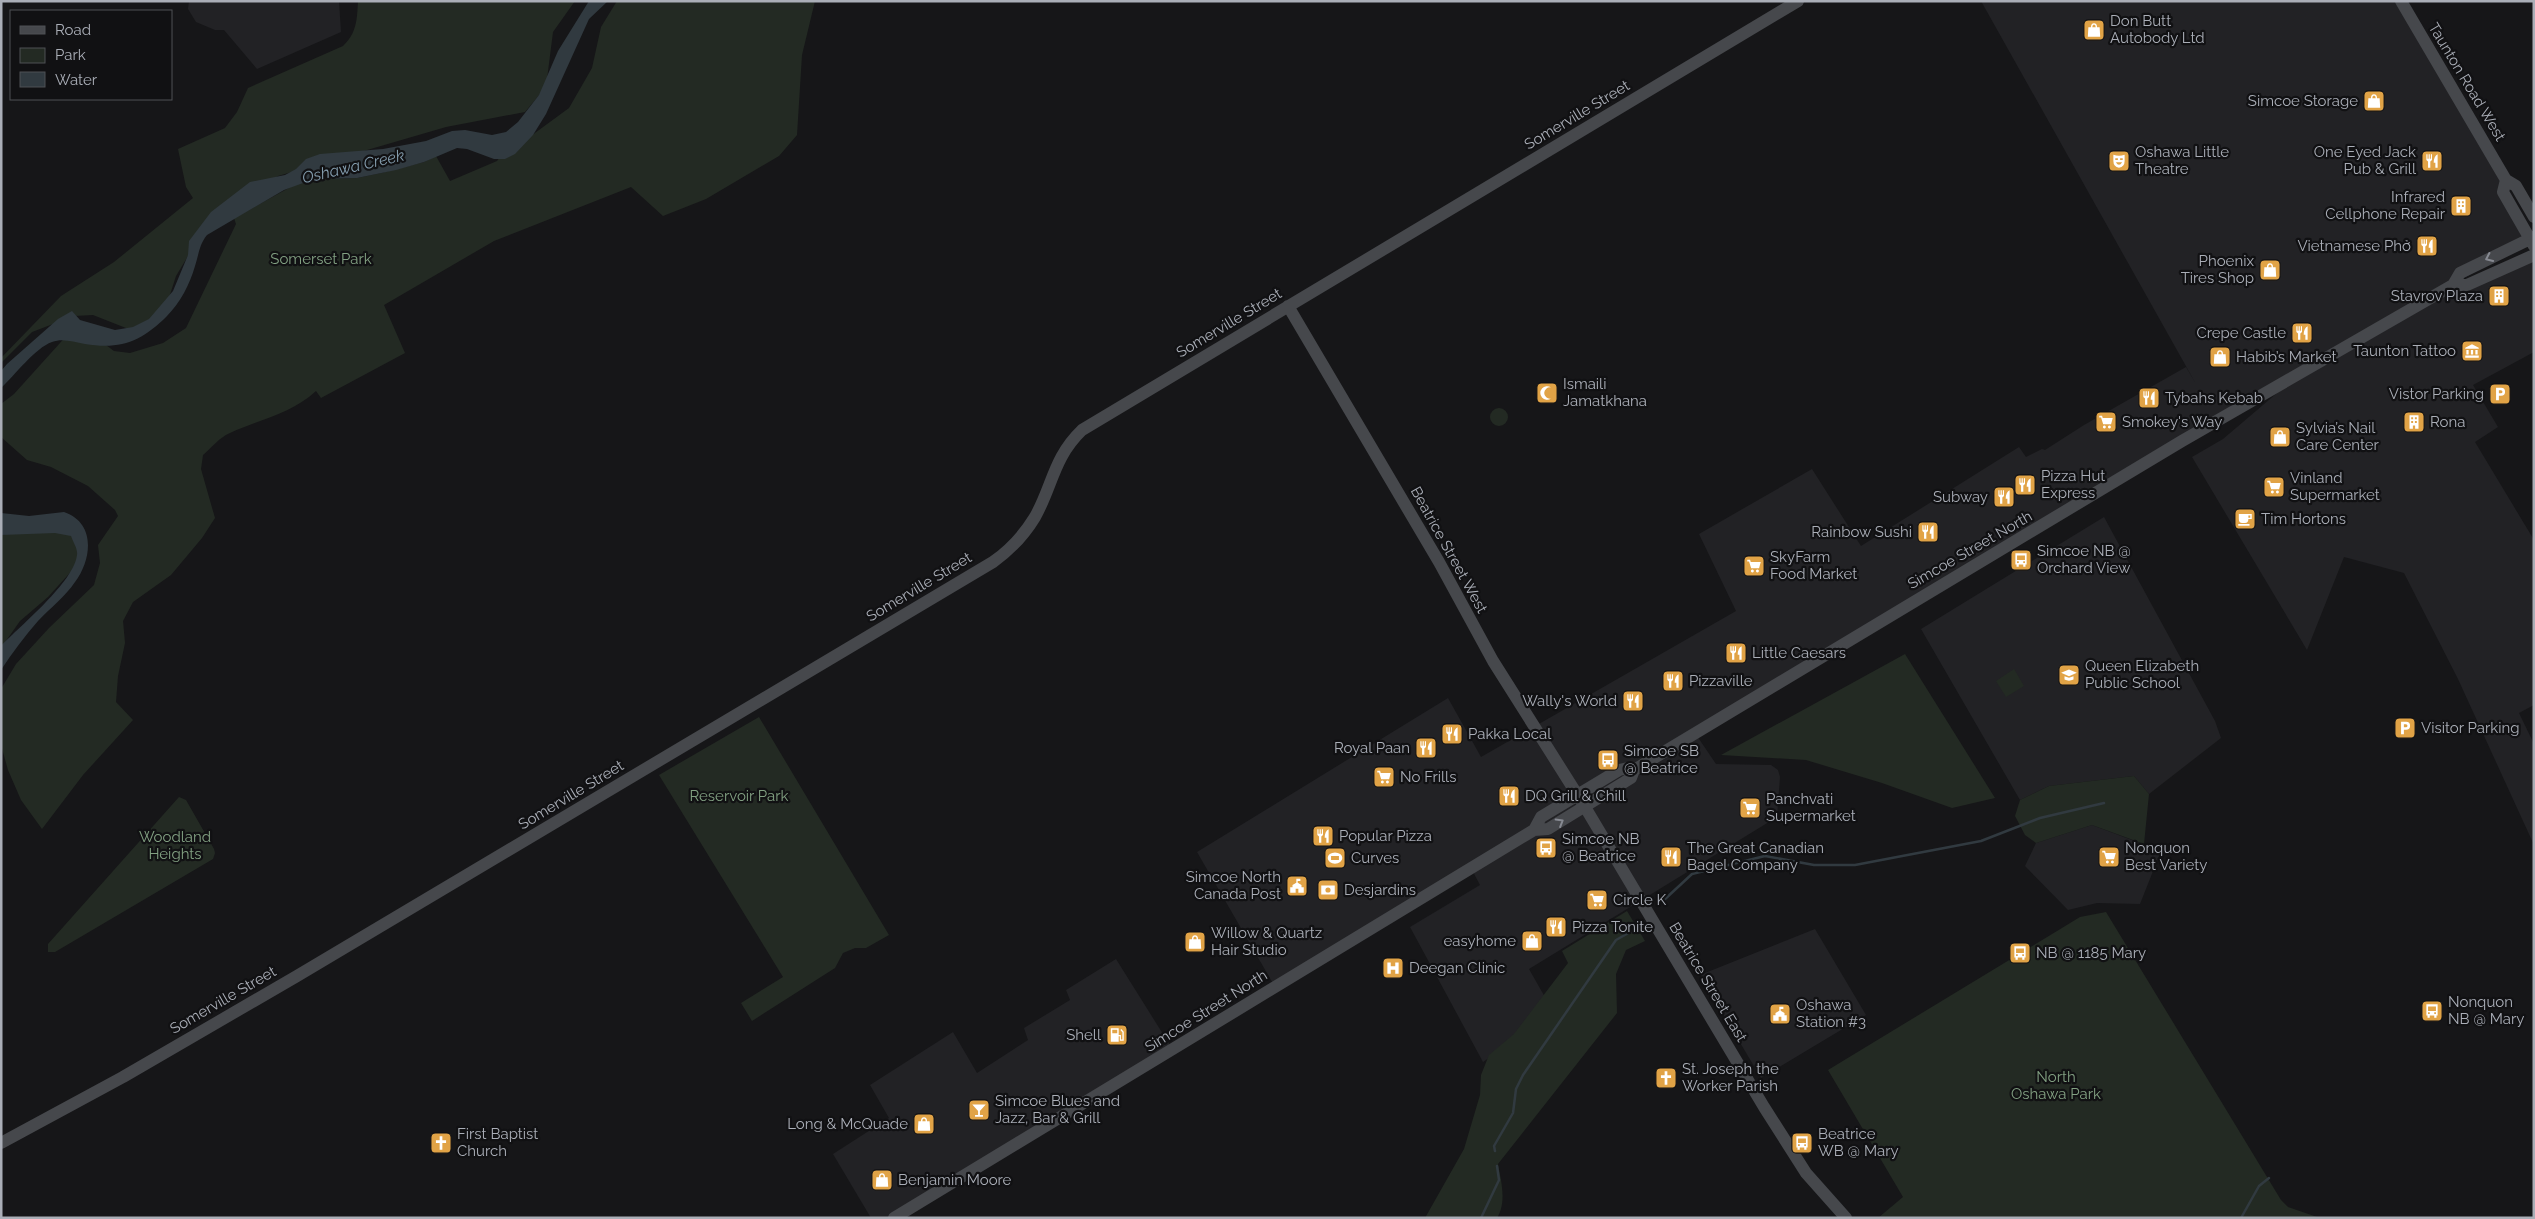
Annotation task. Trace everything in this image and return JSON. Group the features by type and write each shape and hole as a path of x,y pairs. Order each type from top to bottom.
{"street":[{"name":"Somerville Street","path":"1,1143 123,1077 297,976 993,562 1015,544 1030,525 1041,504 1059,458 1082,430 1798,1"},
{"name":"Taunton Road West","path":"2400,1 2506,180 2516,186 2534,217"},
{"name":"Taunton Road West","path":"2506,180 2503,192 2533,240"},
{"name":"Simcoe Street North","path":"1534,830 1548,830 1631,778 1634,770 2182,441 2453,285 2460,273 2533,240"},
{"name":"Simcoe Street North","path":"2453,285 2466,285 2534,255"},
{"name":"Beatrice Street West","path":"1288,306 1439,562 1493,661 1585,807"},
{"name":"Simcoe Street North","path":"894,1218 1534,830 1541,817 1618,770 1628,768 1634,770"},
{"name":"Beatrice Street East","path":"1585,807 1806,1173 1846,1218"}],"shaded area":[{"path":"189,1 339,1 341,32 257,69 224,30 215,30 196,22 188,9"},
{"path":"1981,1 2401,1 2506,180 2503,192 2529,240 2454,284 2534,255 2534,352 2473,385 2498,427 2475,442 2534,540 2534,705 2519,713 2534,744 2534,845 2458,679 2404,573 2344,557 2307,650 2192,457 2223,439 2302,372 1695,733 1716,764 1771,765 1778,770 1780,777 1777,817 1529,969 1554,1013 1483,1062 1410,927 1480,885 1471,868 1275,987 1197,852 1448,698 1481,757 1736,611 1699,534 1812,469 1861,546 2019,447 2026,457 2042,449 2045,450 2084,425 2186,367 2196,384"},
{"name":"Queen Elizabeth Public School","path":"2104,517 2215,721 2221,738 2149,794 2134,776 2049,786 2020,800 1921,629"},
{"path":"2092,825 2161,851 2140,904 2097,903 2068,910 2025,866 2036,843"},
{"path":"1815,929 1866,1015 1761,1078 1700,975"},
{"path":"1116,959 1173,1050 895,1218 871,1218 833,1154 889,1118 870,1085 953,1032 977,1073 1028,1040 1024,1028 1070,1000 1066,990"}],"green space":[{"path":"358,1 575,1 553,32 546,87 525,112 446,127 278,176 219,209 209,221 176,276 166,307 152,327 131,330 93,315 74,316 32,332 1,363 1,358 61,296 114,262 193,198 186,187 178,149 225,128 237,112 248,88 343,46 354,31 357,20"},
{"name":"Somerset Park","path":"617,1 815,1 802,55 797,135 779,156 706,199 663,216 631,187 494,241 384,305 405,353 321,398 316,391 286,411 230,433 216,443 203,455 201,469 215,518 202,538 171,575 133,602 123,621 125,643 118,676 116,702 133,720 83,775 42,829 21,800 8,770 1,745 1,689 16,664 49,628 94,585 100,563 98,545 118,516 115,510 88,486 51,467 27,460 1,437 1,404 14,394 69,333 87,331 114,351 130,353 163,343 186,328 236,224 234,218 298,183 314,179 357,178 424,162 436,156 450,181 497,161 506,149 524,141 569,108 592,68 601,27"},
{"path":"1499,408 1505,411 1508,417 1505,423 1499,426 1493,423 1490,417 1493,411"},
{"path":"57,525 79,542 77,565 48,597 20,621 1,648 1,535"},
{"path":"1905,654 1995,798 1952,808 1882,783 1806,760 1721,755"},
{"path":"2014,669 2024,686 2006,697 1996,681"},
{"name":"Reservoir Park","path":"759,717 889,935 866,948 855,948 843,953 835,968 752,1021 741,1003 783,977 659,775"},
{"path":"2134,776 2149,794 2144,844 2092,825 2036,843 2025,835 2015,816 2020,800 2049,786"},
{"name":"Woodland Heights","path":"179,797 186,800 214,849 213,859 55,952 48,952 48,944"},
{"path":"1627,911 1645,941 1626,950 1616,974 1617,1013 1498,1164 1503,1198 1497,1218 1425,1218 1464,1149 1480,1095 1481,1075 1489,1055 1514,1034 1568,963 1562,951"},
{"name":"North Oshawa Park","path":"2106,912 2281,1200 2288,1207 2320,1218 1878,1218 1903,1197 1828,1070 2080,917"}],"water":[{"name":"Oshawa Creek","path":"589,1 608,1 589,19 546,114 533,135 515,154 505,159 494,159 467,149 457,148 424,162 396,170 357,178 314,179 284,190 207,235 201,246 184,293 172,311 149,332 130,342 109,346 64,340 52,342 32,356 1,388 1,371 7,364 58,319 72,311 80,320 115,330 133,327 149,319 173,291 188,255 189,241 211,212 250,182 285,175 296,169 306,159 320,154 383,149 426,141 452,131 465,130 492,135 506,132 518,122 539,95 558,51"},
{"path":"64,512 82,524 86,533 88,542 85,563 81,573 71,587 33,627 1,670 1,646 45,603 67,578 74,566 77,553 71,536 55,533 1,535 1,513 29,516"}],"waterway":[{"path":"1664,900 1692,874 1765,856 1814,865 1855,865 1981,841 2040,818 2104,803"},
{"path":"1495,1151 1494,1146 1513,1113 1516,1089 1523,1075 1616,940 1632,931"},
{"path":"1481,1218 1499,1180 1497,1166"},
{"path":"2241,1218 2259,1186 2269,1178"}],"place":[{"name":"Don Butt Autobody Ltd","path":"2094,30"},
{"name":"Simcoe Storage","path":"2374,101"},
{"name":"Oshawa Little Theatre","path":"2119,161"},
{"name":"One Eyed Jack Pub & Grill","path":"2432,161"},
{"name":"Infrared Cellphone Repair","path":"2461,206"},
{"name":"Vietnamese Phở","path":"2427,246"},
{"name":"Phoenix Tires Shop","path":"2270,270"},
{"name":"Stavrov Plaza","path":"2499,296"},
{"name":"Crepe Castle","path":"2302,333"},
{"name":"Taunton Tattoo","path":"2472,351"},
{"name":"Habib’s Market","path":"2220,357"},
{"name":"Ismaili Jamatkhana","path":"1547,393"},
{"name":"Vistor Parking","path":"2500,394"},
{"name":"Tybahs Kebab","path":"2149,398"},
{"name":"Smokey's Way","path":"2106,422"},
{"name":"Rona","path":"2414,422"},
{"name":"Sylvia’s Nail Care Center","path":"2280,437"},
{"name":"Pizza Hut Express","path":"2025,485"},
{"name":"Vinland Supermarket","path":"2274,487"},
{"name":"Subway","path":"2004,497"},
{"name":"Tim Hortons","path":"2245,519"},
{"name":"Rainbow Sushi","path":"1928,532"},
{"name":"Simcoe NB @ Orchard View","path":"2021,560"},
{"name":"SkyFarm Food Market","path":"1754,566"},
{"name":"Little Caesars","path":"1736,653"},
{"name":"Queen Elizabeth Public School","path":"2069,675"},
{"name":"Pizzaville","path":"1673,681"},
{"name":"Wally's World","path":"1633,701"},
{"name":"Visitor Parking","path":"2405,728"},
{"name":"Pakka Local","path":"1452,734"},
{"name":"Royal Paan","path":"1426,748"},
{"name":"Simcoe SB @ Beatrice","path":"1608,760"},
{"name":"No Frills","path":"1384,777"},
{"name":"DQ Grill & Chill","path":"1509,796"},
{"name":"Panchvati Supermarket","path":"1750,808"},
{"name":"Popular Pizza","path":"1323,836"},
{"name":"Simcoe NB @ Beatrice","path":"1546,848"},
{"name":"The Great Canadian Bagel Company","path":"1671,857"},
{"name":"Nonquon Best Variety","path":"2109,857"},
{"name":"Curves","path":"1335,858"},
{"name":"Simcoe North Canada Post","path":"1297,886"},
{"name":"Desjardins","path":"1328,890"},
{"name":"Circle K","path":"1597,900"},
{"name":"Pizza Tonite","path":"1556,927"},
{"name":"easyhome","path":"1532,941"},
{"name":"Willow & Quartz Hair Studio","path":"1195,942"},
{"name":"NB @ 1185 Mary","path":"2020,953"},
{"name":"Deegan Clinic","path":"1393,968"},
{"name":"Nonquon NB @ Mary","path":"2432,1011"},
{"name":"Oshawa Station #3","path":"1780,1014"},
{"name":"Shell","path":"1117,1035"},
{"name":"St. Joseph the Worker Parish","path":"1666,1078"},
{"name":"Simcoe Blues and Jazz, Bar & Grill","path":"979,1110"},
{"name":"Long & McQuade","path":"924,1124"},
{"name":"First Baptist Church","path":"441,1143"},
{"name":"Beatrice WB @ Mary","path":"1802,1143"},
{"name":"Benjamin Moore","path":"882,1180"}]}
